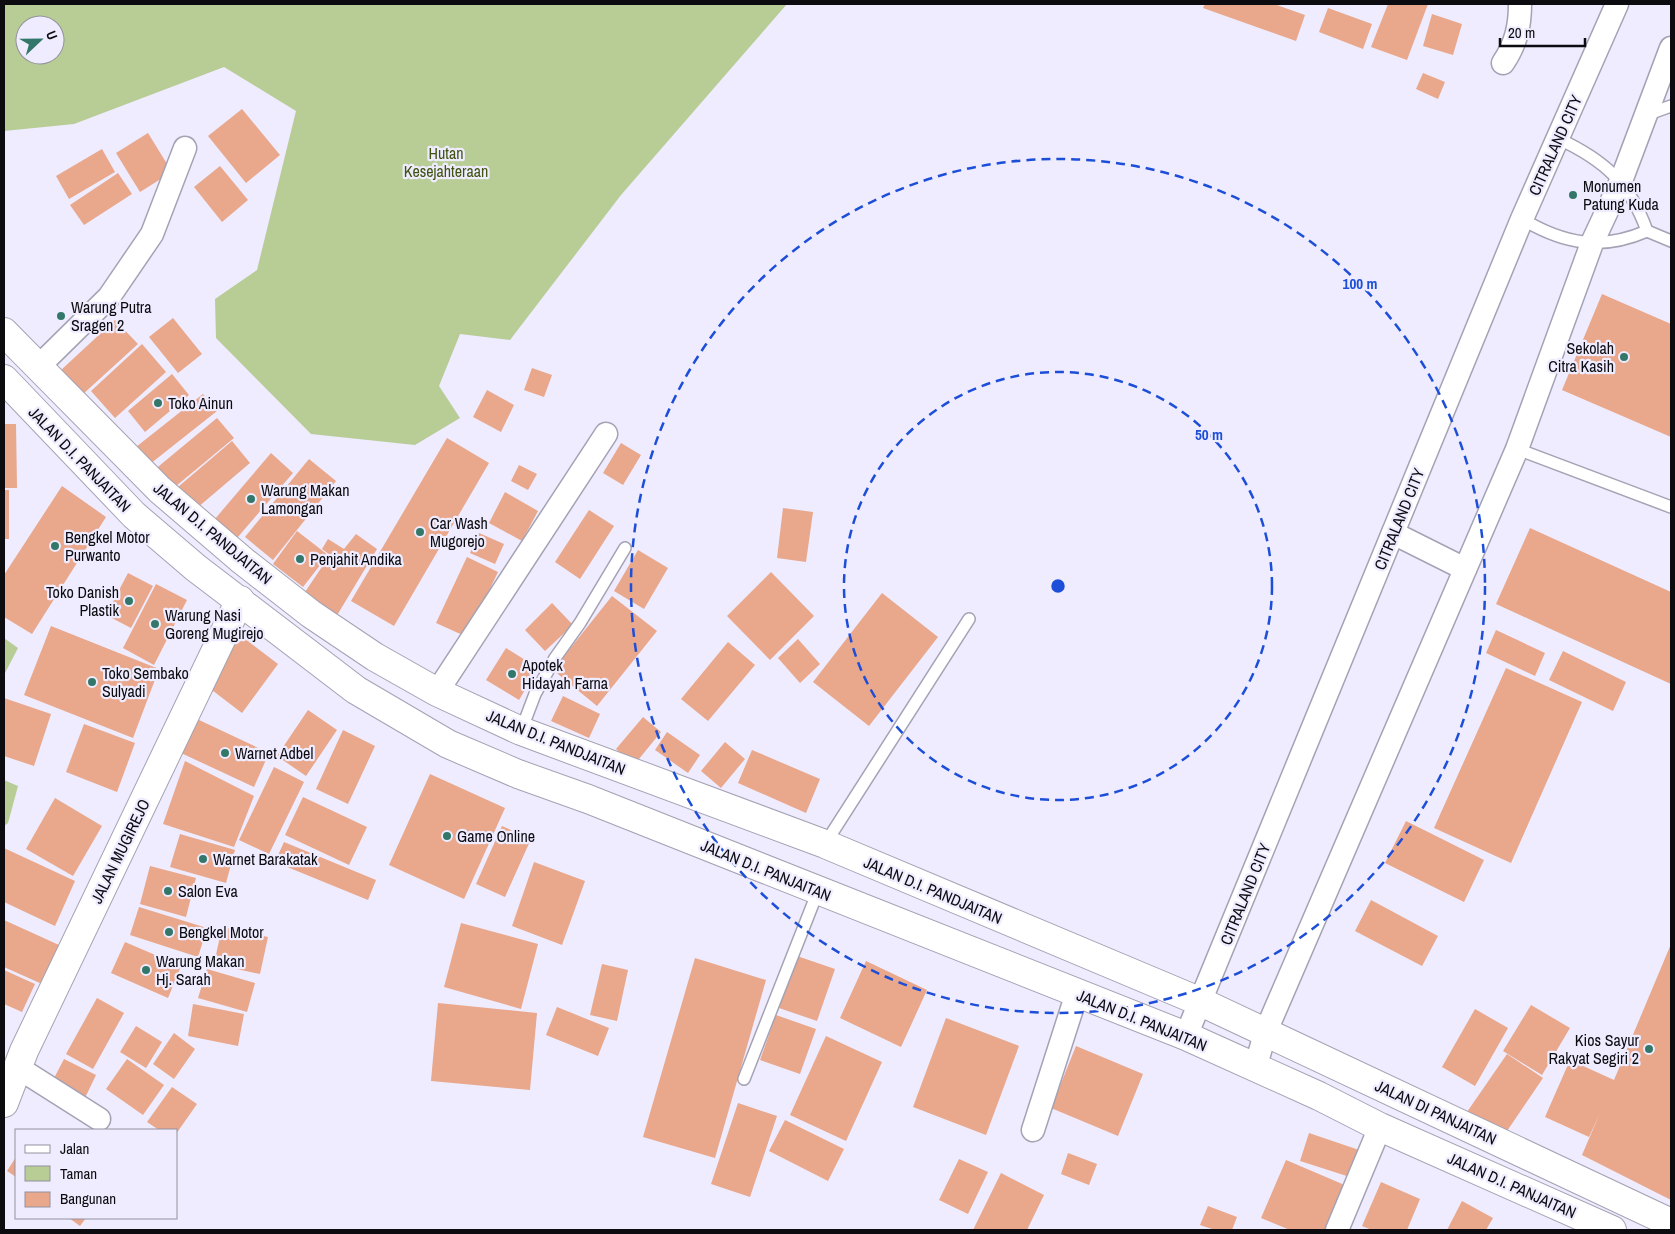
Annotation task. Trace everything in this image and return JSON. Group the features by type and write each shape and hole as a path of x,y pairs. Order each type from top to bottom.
{"main road":[{"name":"JALAN D.I. PANDJAITAN","path":"4,332 160,490 255,570 311,614 375,657 437,692 521,732 825,844 1201,1002"},
{"name":"JALAN D.I. PANJAITAN","path":"4,379 134,515 196,568 356,690 448,744 518,774 588,799 1186,1036 1319,1096 1380,1128 1612,1230"},
{"name":"JALAN MUGIREJO","path":"9,1084 255,570"},
{"name":"JALAN DI PANJAITAN","path":"1201,1002 1671,1223"}],"street":[{"path":"1504,63 1513,48 1520,21 1520,4"},
{"name":"CITRALAND CITY","path":"1186,1036 1522,219 1618,4"},
{"path":"1255,1068 1266,1031 1517,449 1592,243 1621,181 1671,48"},
{"path":"38,367 109,297 152,234 185,148"},
{"path":"437,692 606,434"},
{"path":"1393,533 1465,569"},
{"path":"1033,1130 1077,993"},
{"path":"9,1084 99,1119"},
{"path":"1337,1230 1380,1128"}],"lane":[{"path":"1646,115 1671,106"},
{"path":"1559,138 1599,160 1621,181 1641,215 1647,231"},
{"path":"1522,219 1541,230 1568,240 1592,243 1629,239 1647,231 1671,241"},
{"path":"1517,449 1671,508"},
{"path":"521,732 535,694 555,658 580,623 625,548"},
{"path":"825,844 969,619"},
{"path":"744,1079 818,891"}],"green space":[{"name":"Hutan Kesejahteraan","path":"4,4 787,4 621,195 510,340 460,334 439,386 460,418 415,445 311,434 216,338 215,299 257,270 296,111 224,67 74,124 4,131"},
{"path":"4,638 18,648 4,675"},
{"path":"4,780 18,786 8,823 4,826"}],"building":[{"path":"1205,4 1274,4 1305,15 1296,41 1203,8"},
{"path":"1388,4 1428,4 1407,60 1371,47"},
{"path":"1328,8 1372,24 1363,49 1319,32"},
{"path":"1432,14 1462,24 1453,55 1423,46"},
{"path":"1423,73 1445,82 1438,99 1416,89"},
{"path":"242,109 280,155 246,183 208,136"},
{"path":"148,133 172,172 140,192 116,153"},
{"path":"102,149 115,172 69,199 56,176"},
{"path":"220,166 248,200 222,222 194,187"},
{"path":"118,173 132,194 84,225 70,205"},
{"name":"Sekolah Citra Kasih","path":"1602,294 1671,324 1671,437 1562,390"},
{"path":"173,318 202,354 178,373 149,337"},
{"path":"115,320 138,344 82,395 60,371"},
{"path":"142,344 166,372 115,418 91,391"},
{"path":"532,368 552,375 544,397 524,390"},
{"name":"Toko Ainun","path":"172,374 189,395 145,432 128,411"},
{"path":"487,390 514,405 501,432 473,417"},
{"path":"203,394 217,411 150,464 136,447"},
{"path":"217,418 234,438 170,491 153,471"},
{"path":"4,424 16,424 17,488 4,488"},
{"name":"Car Wash Mugorejo","path":"447,438 489,463 394,626 351,601"},
{"path":"232,441 250,463 197,508 178,487"},
{"path":"621,443 641,455 623,485 603,473"},
{"name":"Warung Makan Lamongan","path":"271,453 293,473 231,545 209,526"},
{"path":"309,459 336,481 273,560 245,537"},
{"path":"519,465 537,474 528,490 511,481"},
{"name":"Bengkel Motor Purwanto","path":"62,486 106,517 32,634 4,617 4,575"},
{"path":"4,490 9,490 9,539 4,539"},
{"path":"505,492 538,511 522,541 489,523"},
{"path":"783,508 813,512 806,562 777,558"},
{"path":"589,510 614,526 580,579 555,562"},
{"path":"1530,528 1671,592 1671,684 1496,604"},
{"name":"Penjahit Andika","path":"297,531 328,555 303,587 273,564"},
{"path":"479,533 504,544 495,564 470,553"},
{"path":"356,534 377,549 336,617 305,592 330,555 322,549 328,539 344,549"},
{"path":"638,550 668,568 644,609 614,591"},
{"path":"467,557 498,572 467,637 436,623"},
{"path":"771,572 814,616 770,660 727,616"},
{"name":"Toko Danish Plastik","path":"128,573 153,586 131,628 106,615"},
{"name":"Warung Nasi Goreng Mugirejo","path":"156,584 187,600 154,665 123,648"},
{"path":"882,593 938,637 869,726 813,682"},
{"path":"612,596 657,631 597,706 553,670"},
{"path":"552,603 573,625 545,651 525,630"},
{"name":"Toko Sembako Sulyadi","path":"51,626 159,669 133,738 24,695"},
{"path":"1496,630 1545,653 1535,676 1486,653"},
{"path":"240,635 278,664 242,713 204,684"},
{"path":"798,639 820,664 800,683 778,658"},
{"path":"728,642 755,665 708,721 681,699"},
{"name":"Apotek Hidayah Farna","path":"506,648 538,668 519,700 486,680"},
{"path":"1563,651 1626,682 1613,711 1549,680"},
{"path":"1506,668 1582,702 1511,863 1434,828"},
{"path":"563,696 600,714 589,738 551,721"},
{"path":"4,698 51,714 34,766 4,756"},
{"path":"308,710 337,730 306,776 277,756"},
{"path":"643,717 661,732 634,765 616,749"},
{"name":"Warnet Adbel","path":"197,719 269,753 254,787 181,753"},
{"path":"84,724 135,743 117,792 66,772"},
{"path":"343,730 375,746 348,804 316,789"},
{"path":"667,732 700,755 688,773 655,750"},
{"path":"725,742 745,759 721,788 701,771"},
{"path":"752,750 820,779 806,813 738,783"},
{"path":"185,761 254,796 234,847 163,824"},
{"path":"274,767 304,782 269,854 239,840"},
{"name":"Game Online","path":"430,774 505,808 464,899 389,865"},
{"path":"303,797 367,827 349,865 285,835"},
{"path":"55,798 102,826 73,876 26,849"},
{"path":"1406,821 1484,860 1464,902 1385,863"},
{"path":"502,826 531,839 505,897 476,884"},
{"name":"Warnet Barakatak","path":"180,834 235,850 226,883 170,867"},
{"path":"284,842 376,880 368,900 275,862"},
{"path":"4,848 75,881 55,926 4,902"},
{"path":"534,862 585,881 562,945 512,926"},
{"name":"Salon Eva","path":"150,866 196,878 186,917 140,904"},
{"path":"1371,900 1438,936 1422,966 1355,931"},
{"name":"Bengkel Motor","path":"139,907 207,928 198,957 130,935"},
{"path":"4,920 59,945 42,984 4,967"},
{"path":"461,923 538,944 521,1009 444,987"},
{"path":"222,927 268,937 260,974 214,964"},
{"name":"Warung Makan Hj. Sarah","path":"125,942 181,966 168,998 111,973"},
{"name":"Kios Sayur Rakyat Segiri 2","path":"1671,944 1671,1200 1582,1155 1600,1113 1589,1137 1545,1117 1570,1060 1614,1080"},
{"path":"797,956 835,969 817,1021 779,1008"},
{"path":"695,958 766,980 715,1158 643,1137"},
{"path":"866,961 927,990 901,1047 840,1018"},
{"path":"602,964 628,970 617,1021 590,1015"},
{"path":"207,969 255,983 247,1012 198,998"},
{"path":"4,970 35,984 22,1012 4,1004"},
{"path":"97,998 124,1013 93,1069 66,1054"},
{"path":"438,1003 537,1013 530,1090 431,1081"},
{"path":"193,1004 244,1014 238,1046 188,1036"},
{"path":"1531,1005 1570,1028 1542,1075 1503,1051"},
{"path":"557,1007 609,1028 598,1056 546,1035"},
{"path":"1475,1009 1508,1028 1475,1086 1442,1067"},
{"path":"776,1015 816,1029 800,1074 760,1060"},
{"path":"946,1018 1019,1046 986,1135 913,1107"},
{"path":"136,1026 162,1042 146,1068 120,1052"},
{"path":"174,1033 195,1049 174,1079 153,1064"},
{"path":"826,1036 882,1062 846,1141 790,1115"},
{"path":"1076,1046 1143,1074 1118,1136 1051,1108"},
{"path":"1507,1054 1543,1078 1503,1137 1467,1112"},
{"path":"64,1059 96,1075 84,1100 51,1084"},
{"path":"127,1059 164,1085 143,1115 106,1089"},
{"path":"172,1087 197,1104 178,1131 178,1129 158,1129 147,1122"},
{"path":"738,1103 777,1116 750,1197 711,1184"},
{"path":"785,1120 844,1149 828,1181 769,1151"},
{"path":"1309,1133 1362,1151 1353,1178 1300,1161"},
{"path":"1068,1153 1097,1164 1089,1185 1061,1174"},
{"path":"15,1159 15,1176 7,1171"},
{"path":"959,1159 988,1172 968,1214 939,1200"},
{"path":"1286,1160 1347,1186 1328,1230 1290,1230 1261,1218"},
{"path":"1001,1173 1044,1195 1027,1230 973,1230"},
{"path":"1381,1182 1420,1199 1407,1230 1372,1230 1362,1226"},
{"path":"1462,1201 1493,1218 1486,1230 1447,1230"},
{"path":"1208,1206 1237,1217 1232,1230 1215,1230 1200,1225"},
{"path":"70,1219 85,1219 80,1226"}],"place":[{"name":"Monumen Patung Kuda","path":"1573,195"},
{"name":"Warung Putra Sragen 2","path":"61,316"},
{"name":"Sekolah Citra Kasih","path":"1624,357"},
{"name":"Toko Ainun","path":"158,403"},
{"name":"Warung Makan Lamongan","path":"251,499"},
{"name":"Car Wash Mugorejo","path":"420,532"},
{"name":"Bengkel Motor Purwanto","path":"55,546"},
{"name":"Penjahit Andika","path":"300,559"},
{"name":"Toko Danish Plastik","path":"129,601"},
{"name":"Warung Nasi Goreng Mugirejo","path":"155,624"},
{"name":"Apotek Hidayah Farna","path":"512,674"},
{"name":"Toko Sembako Sulyadi","path":"92,682"},
{"name":"Warnet Adbel","path":"225,753"},
{"name":"Game Online","path":"447,836"},
{"name":"Warnet Barakatak","path":"203,859"},
{"name":"Salon Eva","path":"168,891"},
{"name":"Bengkel Motor","path":"169,932"},
{"name":"Warung Makan Hj. Sarah","path":"146,970"},
{"name":"Kios Sayur Rakyat Segiri 2","path":"1649,1049"}]}
